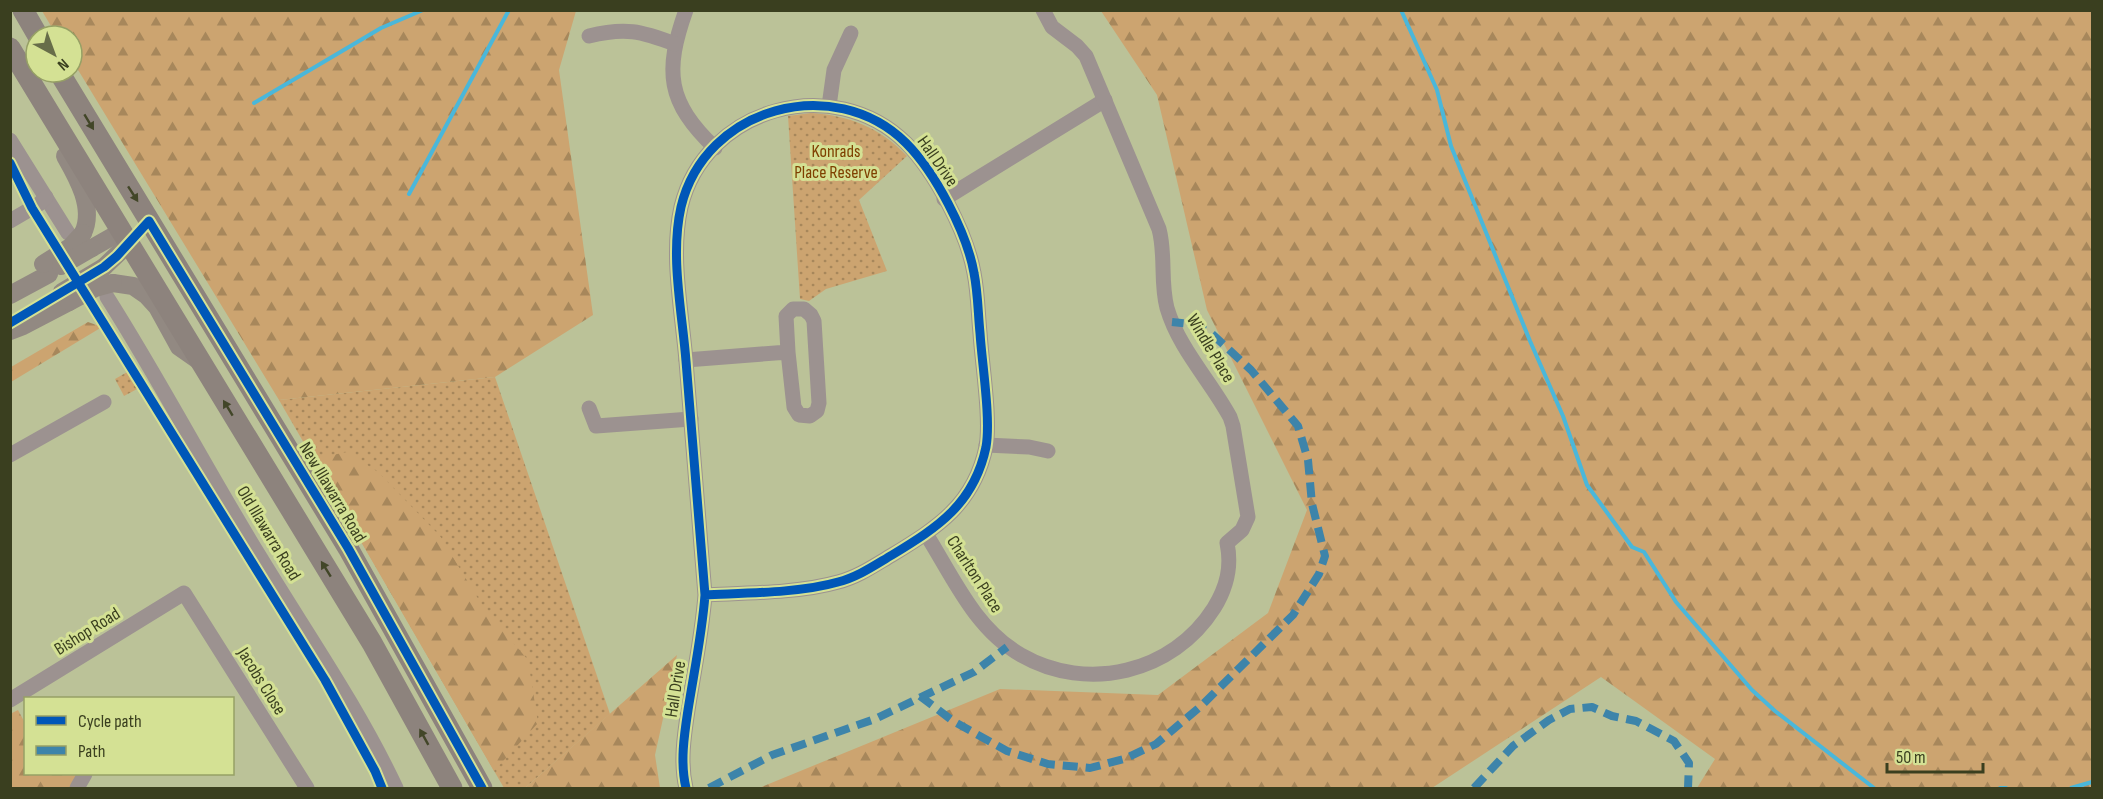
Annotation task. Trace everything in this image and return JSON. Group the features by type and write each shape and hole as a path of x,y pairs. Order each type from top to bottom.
{"highway":[{"path":"23,10 31,24"},
{"path":"10,48 372,643 452,789"},
{"name":"New Illawarra Road","path":"66,84 348,548 482,789"},
{"path":"126,237 148,219"}],"main road":[{"path":"10,295 46,269 81,238 87,223 85,203 75,174 53,136 50,113"},
{"path":"81,238 126,237"},
{"path":"10,330 23,326 104,267 126,237"},
{"path":"10,282 46,269"},
{"path":"10,323 65,297 94,288 110,290 127,284 146,295 157,308 179,347 201,362"}],"street":[{"path":"686,10 675,45 672,69 677,96 694,126 715,148"},
{"name":"Windle Place","path":"1043,10 1052,27 1086,56 1159,229 1162,242 1164,293 1172,322 1182,344 1226,410 1233,426 1248,517 1242,530 1227,543"},
{"path":"589,36 611,30 623,30 637,32 675,45"},
{"path":"829,106 834,70 851,33"},
{"path":"944,199 1105,100"},
{"name":"Hall Drive","path":"686,789 684,741 705,596 680,294 678,225 685,195 706,157 733,132 766,113 801,105 829,106 860,114 892,131 917,154 927,168 963,236 974,271 985,398 986,445 975,478 966,495 942,523 855,576 840,582 808,588 705,596"},
{"path":"10,140 46,197 81,238"},
{"path":"10,221 39,204 46,197"},
{"name":"Old Illawarra Road","path":"110,290 259,556 349,700 396,789"},
{"path":"793,309 804,309 814,321 819,403 817,411 810,416 799,415 794,407 788,352 786,316 793,309"},
{"path":"686,360 788,352"},
{"path":"10,455 104,402"},
{"path":"589,408 596,426 691,419"},
{"path":"986,445 1029,447 1048,451"},
{"name":"Charlton Place","path":"926,534 974,611 998,639 1033,662 1059,671 1087,675 1115,673 1150,663 1173,650 1194,634 1210,614 1224,589 1230,559 1227,543"},
{"name":"Bishop Road","path":"10,700 184,593"},
{"name":"Jacobs Close","path":"184,593 307,789"},
{"path":"77,789 84,775"}],"green space":[{"path":"42,11 576,11 559,70 593,315 495,377 279,400 84,80 84,24 50,24"},
{"path":"1101,11 2092,11 2092,788 1697,788 1715,759 1601,677 1432,788 759,788 1000,689 1158,695 1268,613 1307,510 1207,310 1157,95"},
{"name":"Konrads Place Reserve","path":"811,113 851,120 863,125 886,138 907,156 859,200 887,271 826,289 809,301 800,299 788,116"},
{"path":"88,322 102,327 11,382 11,367"},
{"path":"129,371 139,388 124,396 115,379"},
{"path":"495,377 610,714 525,788 504,788 279,400"},
{"path":"347,452 378,472 440,536 485,610 528,660 538,723 494,771 313,459"},
{"path":"677,655 655,755 660,788 525,788"},
{"path":"18,710 24,721 24,775 76,775 70,788 11,788 10,714"}],"waterway":[{"path":"254,103 381,28 423,10"},
{"path":"409,194 509,10"},
{"path":"1401,10 1437,90 1451,146 1563,416 1587,485 1632,547 1644,552 1676,602 1752,690 1775,711 1874,788"},
{"path":"2071,788 2092,782"},
{"path":"2000,788 2006,788"}],"marked path":[{"path":"920,696 953,721 1007,751 1048,764 1090,768 1124,759 1156,744 1201,706 1293,615 1319,574 1325,556 1312,504 1308,460 1298,426 1251,370 1211,333 1192,324 1172,322"},
{"path":"709,788 772,755 875,719 974,672 1007,647"},
{"path":"1474,788 1513,746 1549,720 1570,709 1592,707 1612,716 1636,721 1674,741 1689,763 1688,788"}],"cycle path":[{"path":"686,788 683,769 684,740 705,595 678,284 677,245 681,207 695,173 716,145 744,124 776,111 809,106 844,109 877,121 906,143 928,170 957,222 970,257 976,288 987,407 986,447 973,484 952,512 909,545 873,567 845,580 823,586 772,592 705,595"},
{"path":"10,163 32,208 325,680 382,788"},
{"path":"10,323 104,267 149,221 348,548 482,788"}]}
